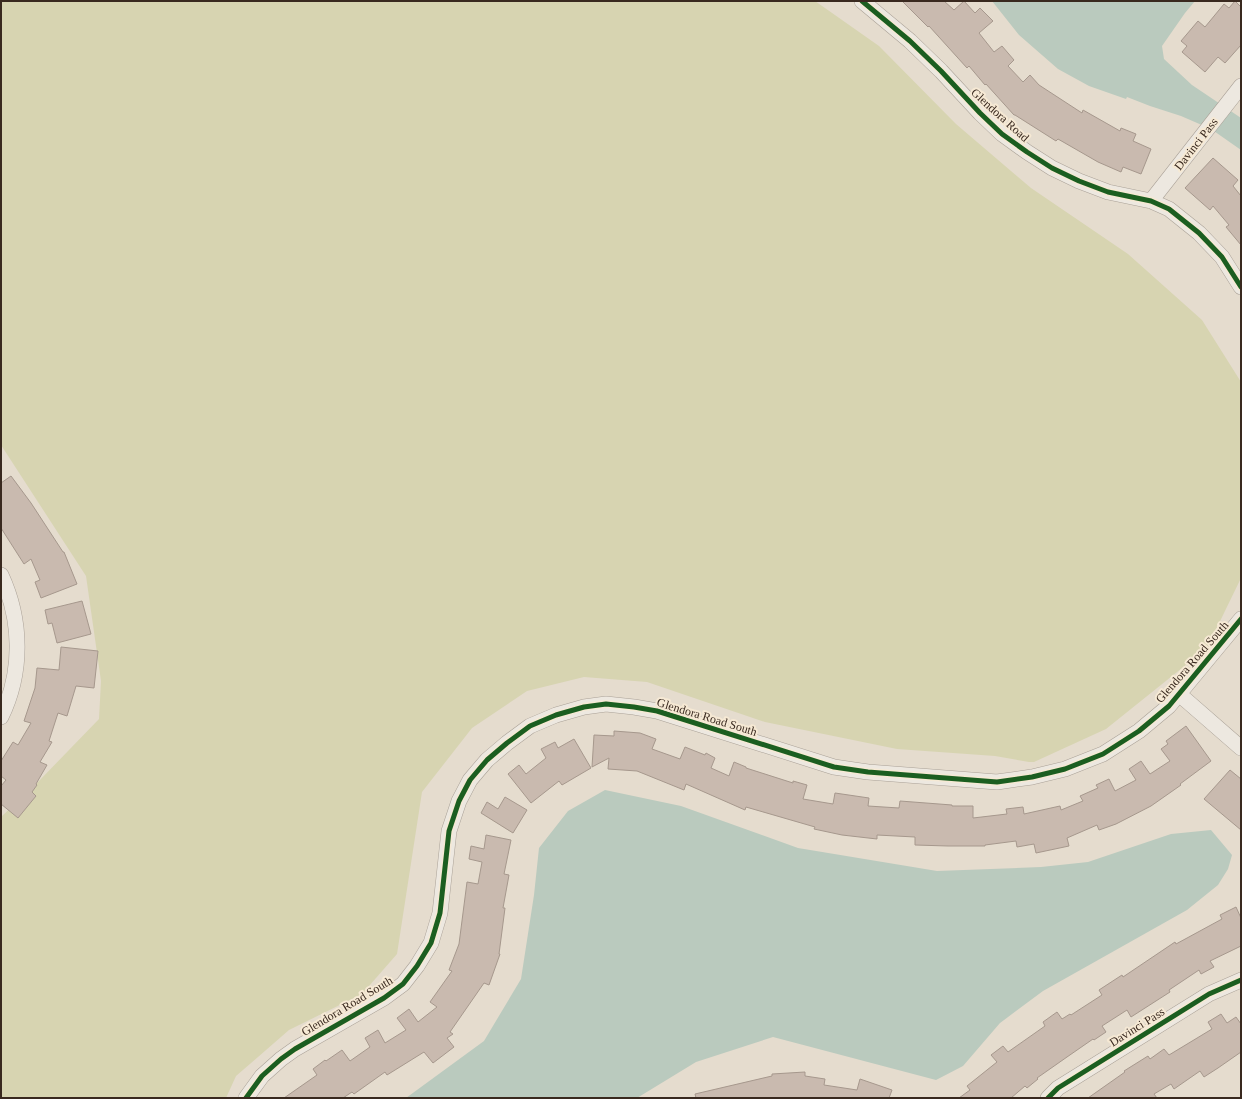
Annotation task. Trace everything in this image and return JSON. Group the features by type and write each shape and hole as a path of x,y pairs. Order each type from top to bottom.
{"street":[{"name":"Glendora Road","path":"869,3 941,71 980,113 997,129 1027,152 1052,168 1080,181 1108,192 1151,201"},
{"name":"Davinci Pass","path":"1151,201 1240,88"},
{"path":"1151,201 1169,209 1199,233 1222,257 1241,287"},
{"path":"1,574 14,612 17,658 13,684 1,718"},
{"name":"Glendora Road South","path":"246,1098 262,1076 281,1059 295,1049 384,998 402,984 417,966 431,944 440,912 449,831 459,801 470,780 487,760 530,726 556,715 584,707 606,704 657,711 834,767 868,772 997,782 1032,777 1066,769 1103,754 1139,731 1169,706 1240,623"},
{"path":"1179,694 1241,748"},
{"name":"Davinci Pass","path":"1048,1098 1058,1088 1209,994 1241,980"}],"shaded area":[{"path":"1,1 815,1 879,46 956,124 1031,188 1128,254 1202,320 1241,382 1241,578 1207,648 1106,729 1034,762 995,756 897,749 765,722 647,682 584,677 527,691 472,728 422,792 397,954 362,994 289,1030 236,1076 226,1098 1,1098 1,817 38,782 99,719 101,681 86,576 1,445"},
{"path":"992,1 1195,1 1162,46 1164,59 1192,85 1241,118 1241,150 1211,129 1181,116 1127,97 1126,99 1089,86 1058,69 1019,35"},
{"path":"605,790 681,806 798,848 937,871 1041,867 1088,862 1171,834 1211,830 1232,855 1228,869 1218,885 1187,910 1043,991 1000,1023 963,1066 936,1080 773,1037 696,1062 637,1098 406,1098 484,1041 521,979 534,895 539,848 568,811"}],"building":[{"path":"902,1 944,1 954,10 964,1 975,13 980,8 993,21 979,33 994,52 1002,46 1014,60 1008,66 1023,82 1030,75 1039,85 1082,113 1083,110 1120,131 1121,128 1136,134 1133,141 1151,149 1141,174 1123,167 1121,172 1098,162 1058,139 1056,141 1014,115 969,66 967,68 929,26 928,27"},
{"path":"1235,1 1241,7 1241,45 1225,63 1218,57 1205,72 1182,52 1187,46 1181,41 1198,21 1205,27 1224,4 1229,8"},
{"path":"1213,158 1238,180 1233,186 1241,196 1241,245 1226,227 1229,225 1213,206 1210,210 1185,188"},
{"path":"11,476 64,552 77,584 41,598 35,582 40,580 31,559 24,564 1,528 1,483"},
{"path":"82,601 91,634 57,643 52,623 48,624 45,610"},
{"path":"61,647 98,651 94,688 76,686 67,716 58,713 49,741 52,742 40,762 47,765 32,792 36,796 18,818 1,804 1,786 6,780 1,776 1,761 13,742 18,745 31,723 24,721 35,688 37,668 59,670"},
{"path":"1186,726 1211,761 1151,806 1116,824 1099,830 1097,825 1067,838 1069,846 1036,853 1034,844 1017,847 1016,841 985,846 915,845 915,837 877,835 877,839 842,835 814,829 815,827 746,807 745,810 686,784 684,790 637,771 608,769 609,758 592,767 594,735 614,736 614,731 640,733 656,739 652,749 680,759 685,747 705,755 706,753 715,758 711,768 729,776 734,762 746,768 793,783 793,781 807,785 803,799 833,804 835,793 869,798 868,806 899,808 900,801 952,806 973,806 973,818 1007,814 1006,809 1023,807 1024,814 1060,806 1061,810 1083,801 1080,796 1098,788 1096,785 1109,779 1115,791 1136,780 1129,769 1141,761 1150,774 1170,761 1161,749 1168,744 1166,741"},
{"path":"574,739 591,768 562,785 559,781 531,803 508,774 519,765 526,774 546,758 541,749 555,742 558,748"},
{"path":"1230,770 1241,779 1241,830 1204,799"},
{"path":"505,797 527,810 513,833 481,813 487,802 498,809"},
{"path":"486,835 511,840 504,874 509,875 503,908 505,908 500,954 489,985 484,983 450,1032 453,1034 447,1038 454,1047 433,1063 424,1052 387,1075 385,1072 354,1094 352,1092 343,1098 284,1098 317,1075 313,1069 342,1050 350,1061 370,1047 365,1038 378,1030 385,1043 406,1030 397,1018 409,1009 418,1022 437,1007 430,1002 452,971 449,970 459,944 467,882 478,884 482,862 469,859 471,846 484,849"},
{"path":"1236,907 1241,918 1241,946 1210,961 1214,967 1201,974 1199,970 1169,990 1170,992 1131,1017 1127,1010 1102,1026 1106,1032 1094,1040 1093,1039 1037,1078 1038,1079 1027,1088 1025,1086 1011,1098 959,1098 970,1090 967,1086 997,1062 991,1055 1003,1046 1008,1052 1045,1026 1043,1022 1057,1012 1062,1019 1070,1014 1071,1015 1102,995 1099,990 1122,975 1123,977 1175,942 1176,944 1222,919 1220,915"},
{"path":"1221,1014 1227,1023 1236,1017 1241,1024 1241,1052 1204,1077 1200,1071 1174,1089 1171,1084 1154,1094 1157,1098 1088,1098 1125,1072 1124,1071 1148,1056 1150,1059 1164,1049 1169,1055 1212,1029 1208,1022"},
{"path":"805,1072 805,1076 825,1079 824,1085 857,1090 860,1079 892,1090 889,1098 696,1098 695,1094 772,1076 772,1074"}],"cycle path":[{"path":"862,1 910,41 1002,134 1052,168 1079,181 1108,192 1151,201 1169,209 1199,233 1222,257 1241,287"},
{"path":"246,1098 262,1076 281,1059 295,1049 384,998 403,984 417,966 431,943 440,913 449,831 459,801 470,780 487,760 530,726 556,715 584,707 606,704 657,711 834,767 868,772 997,782 1032,777 1065,769 1103,754 1139,731 1169,706 1241,619"},
{"path":"1048,1098 1058,1088 1209,994 1241,980"}]}
